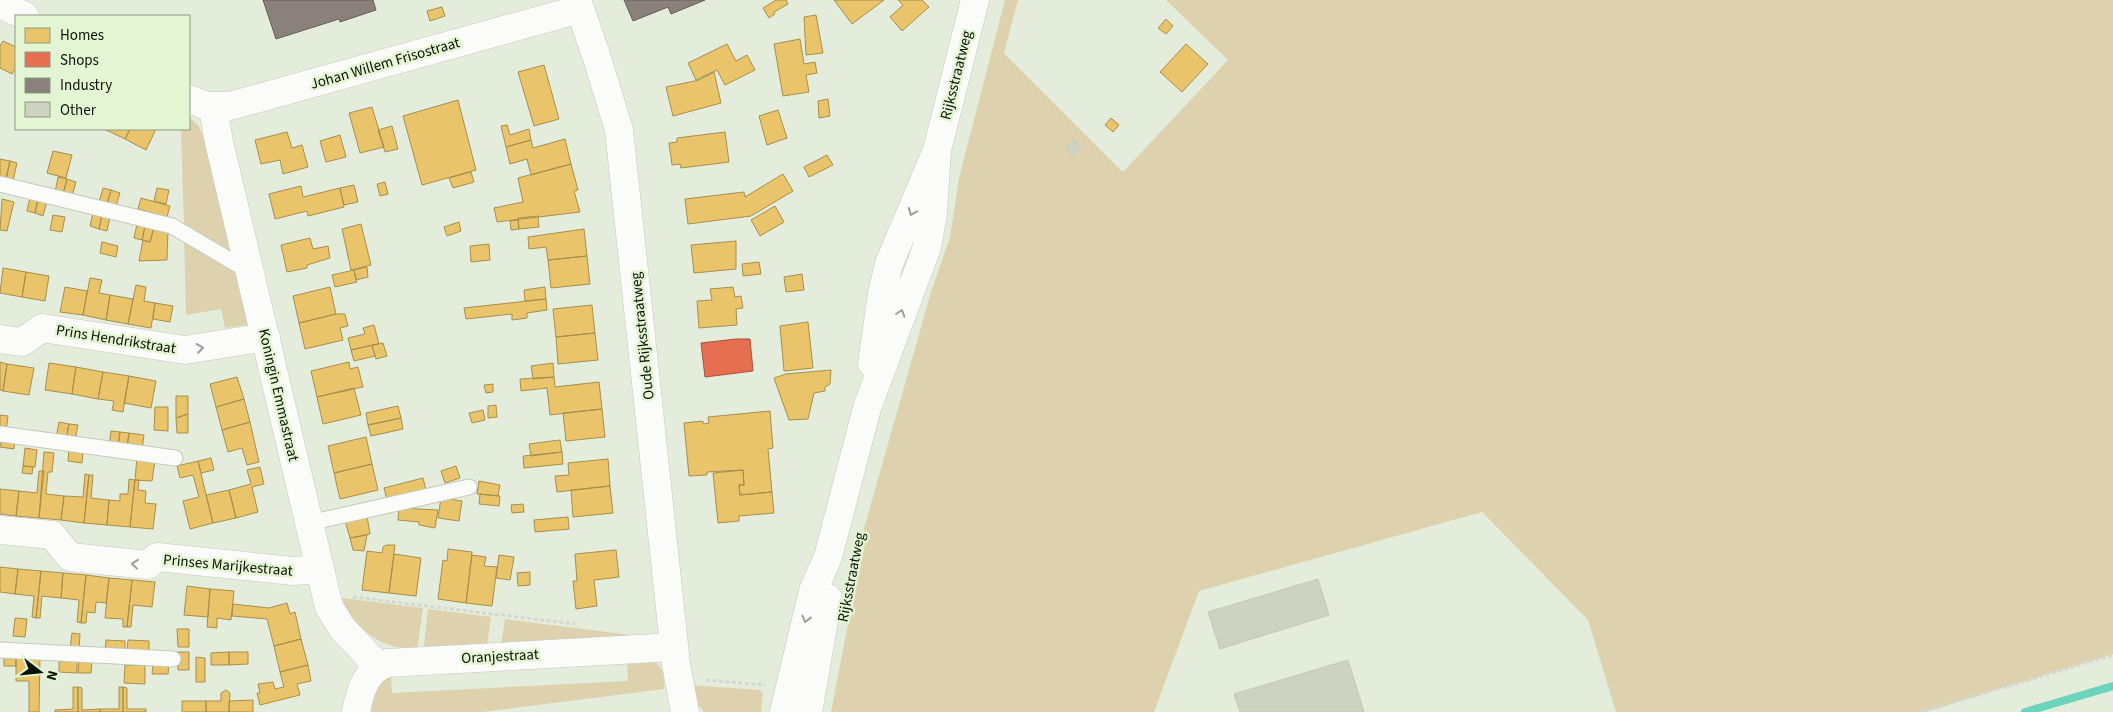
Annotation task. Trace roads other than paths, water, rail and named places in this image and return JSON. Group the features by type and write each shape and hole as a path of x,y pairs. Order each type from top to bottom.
{"street":[{"name":"Rijksstraatweg","path":"786,701 813,591 828,557 867,408 885,279 936,150 974,0"},
{"path":"0,4 23,15"},
{"name":"Johan Willem Frisostraat","path":"190,100 199,104 216,107 237,104 579,4"},
{"name":"Oude Rijksstraatweg","path":"579,4 619,130 674,646 685,712"},
{"name":"Koningin Emmastraat","path":"216,107 216,124 329,607 342,628 378,666"},
{"name":"Prins Hendrikstraat","path":"0,338 22,342 42,328 185,350 266,338"},
{"name":"Prinses Marijkestraat","path":"0,530 52,535 70,557 148,565 157,557 293,571 323,581"},
{"name":"Rijksstraatweg","path":"808,712 828,595 828,557"},
{"name":"Oranjestraat","path":"378,666 388,663 674,646"},
{"path":"356,712 366,680 378,666"}],"lane":[{"path":"0,184 172,226 250,272"},
{"path":"0,434 174,458"},
{"path":"309,522 469,487"},
{"path":"0,650 173,659"}],"waterway":[{"path":"2025,712 2113,686"}]}
